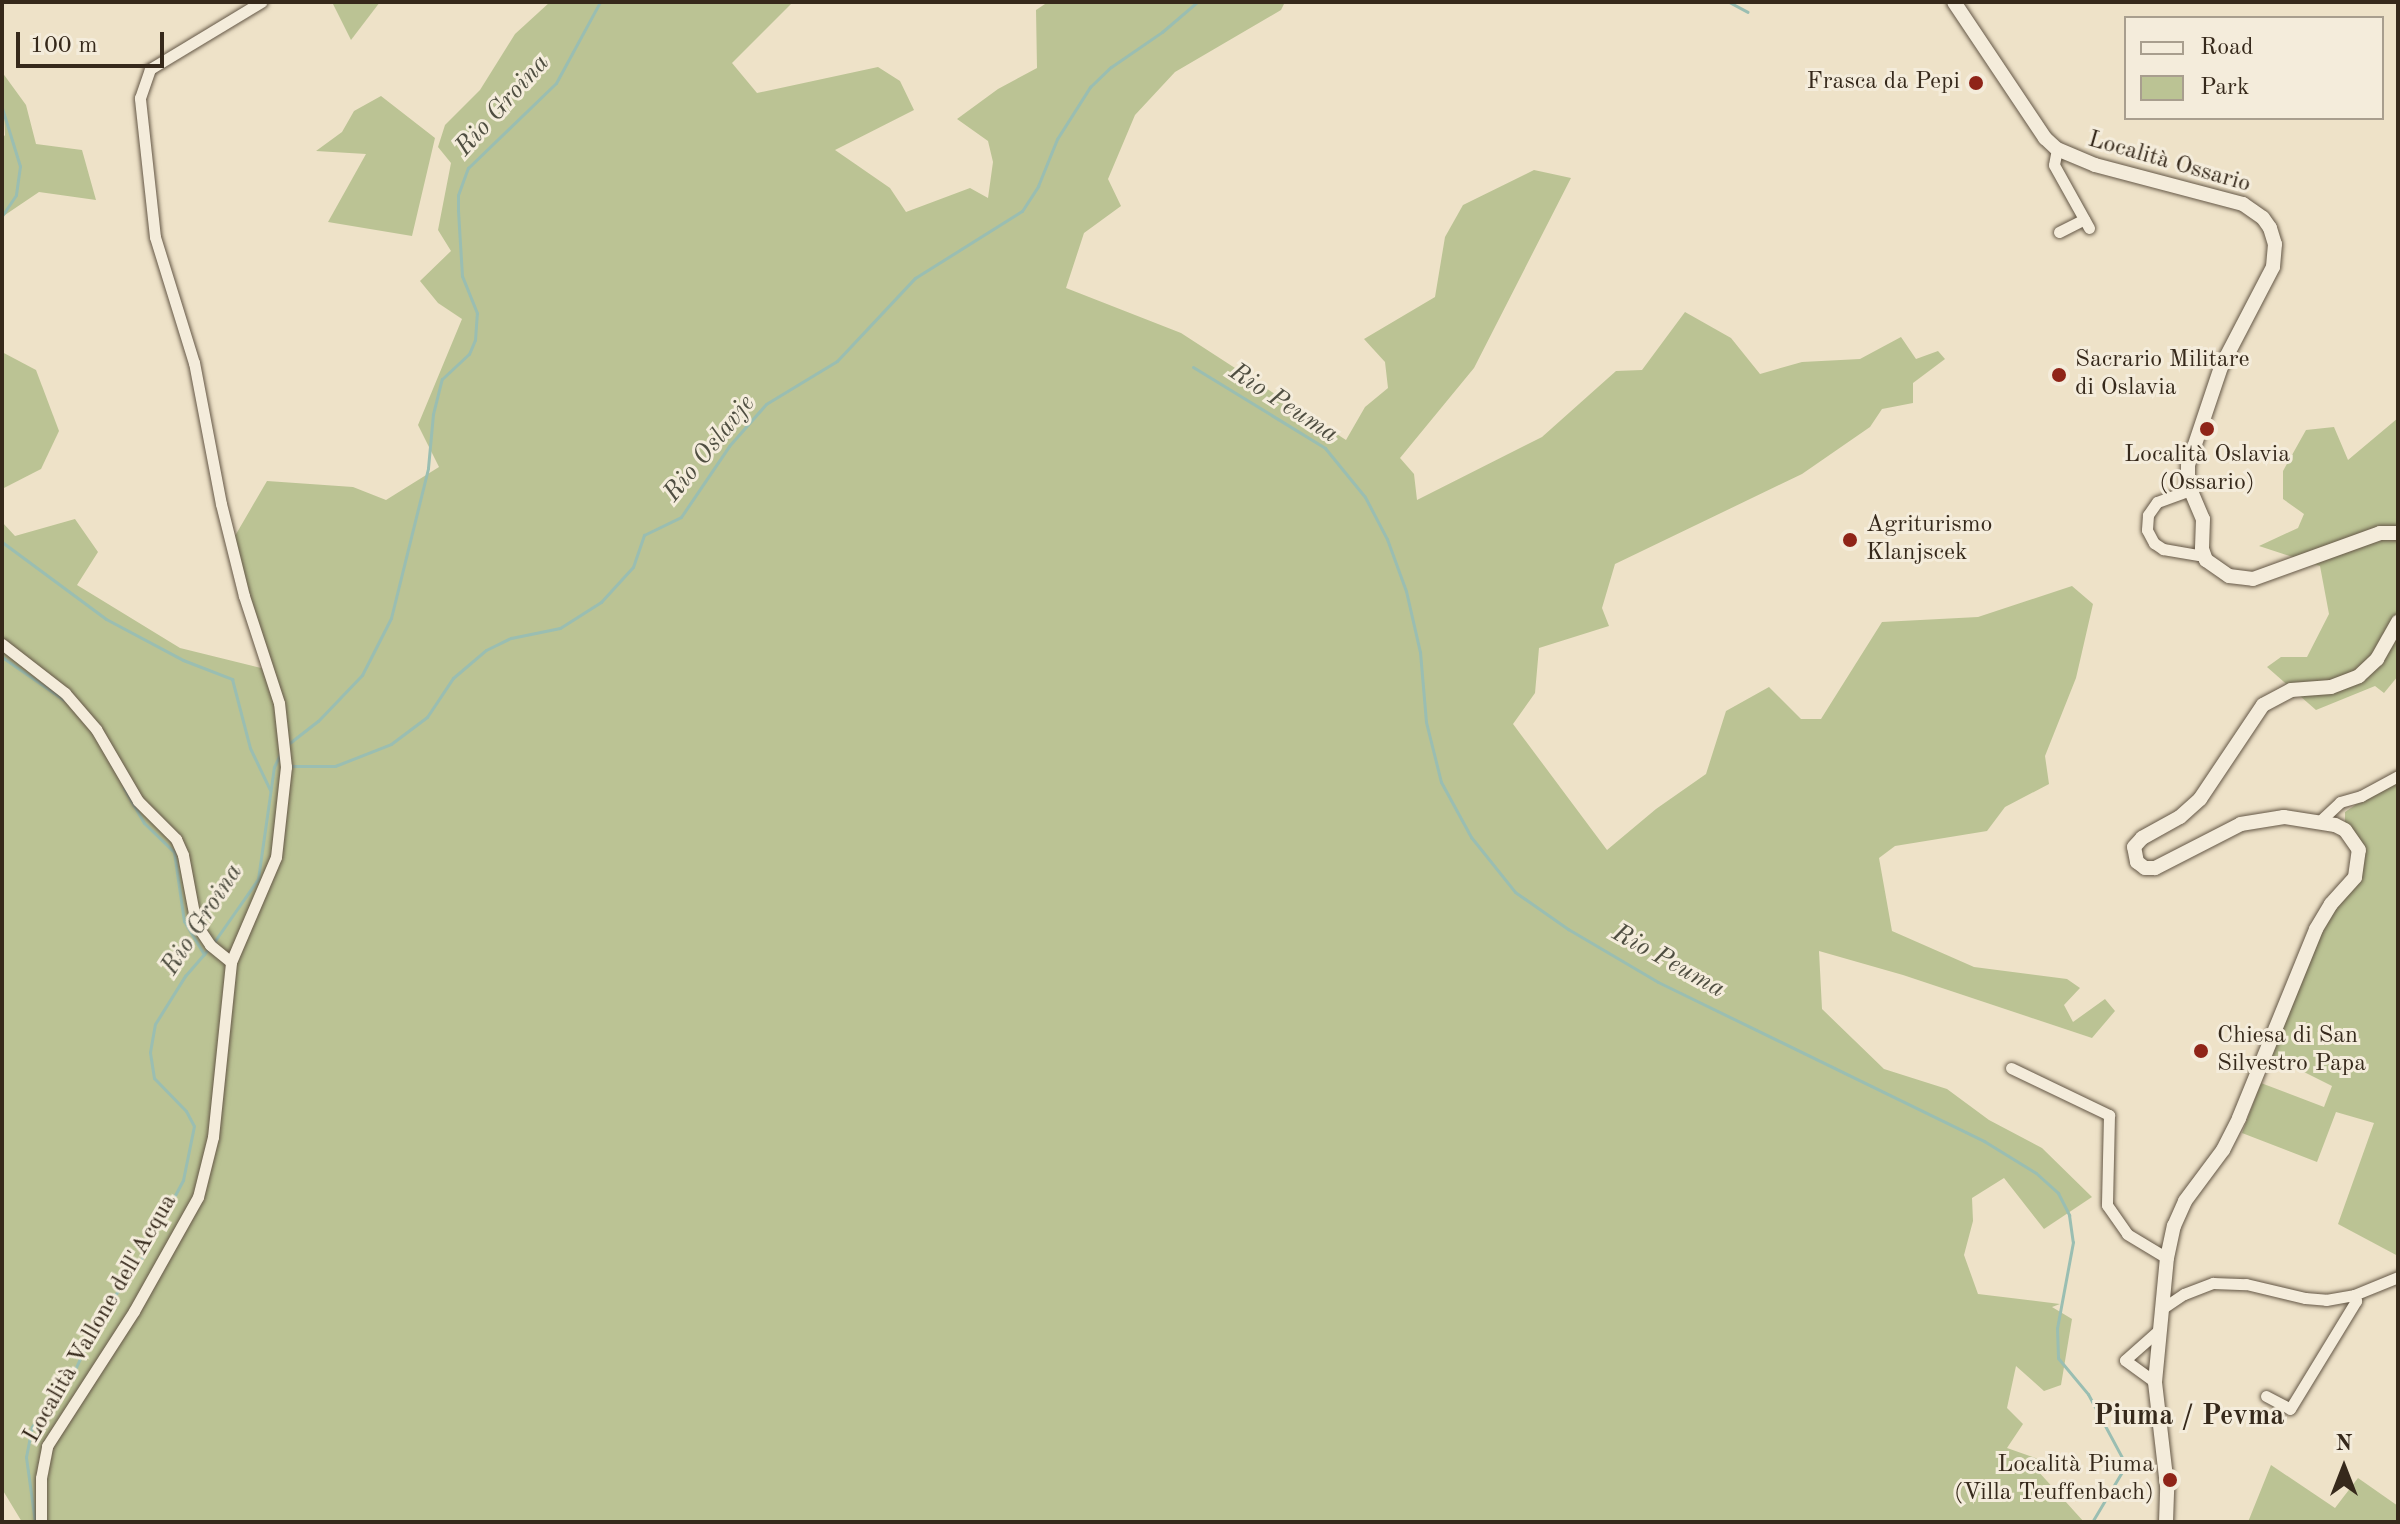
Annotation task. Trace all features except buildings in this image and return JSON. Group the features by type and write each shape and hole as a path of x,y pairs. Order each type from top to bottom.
{"street":[{"name":"Località Vallone dell'Acqua","path":"41,1522 41,1478 47,1446 134,1311 198,1197 213,1137 231,962 276,857 286,767 279,703 244,596 228,535 194,363 155,237 140,98 150,69 261,2"},
{"name":"Località Ossario","path":"1954,2 2036,125 2057,149 2095,165 2243,204 2263,218 2270,228 2275,244 2273,267 2221,367 2188,465 2190,490 2203,519 2204,556"},
{"name":"Località Ossario","path":"2057,149 2054,165 2086,224 2059,232"},
{"path":"2190,490 2157,502 2148,515 2147,530 2154,543 2163,549 2204,556 2212,568 2222,573 2253,579 2380,533 2398,533"},
{"path":"2166,1522 2167,1486 2157,1422 2155,1382 2167,1258 2185,1201 2223,1150 2239,1118 2316,929 2360,865 2359,850 2345,830 2321,820 2284,817 2253,821 2150,869 2141,867 2134,856 2138,841 2180,817 2200,799 2263,705 2291,690 2331,687 2359,676 2377,659 2398,622"},
{"path":"2,644 65,693 86,717 138,801 176,839 183,855 196,924 210,945 231,962"},
{"path":"2321,820 2340,802 2361,796 2398,776"},
{"path":"2011,1068 2109,1115 2107,1205 2127,1234 2167,1258"},
{"path":"2163,1308 2184,1294 2213,1283 2246,1284 2305,1298 2354,1295 2398,1277"},
{"path":"2266,1396 2290,1409 2356,1301 2354,1295"},
{"path":"2155,1382 2125,1360 2160,1329"}],"green space":[{"path":"332,2 380,2 351,40"},
{"path":"550,2 793,2 732,63 757,93 878,67 900,81 914,110 835,150 890,188 906,212 970,188 988,198 993,162 988,141 957,119 998,89 1037,68 1036,10 1048,2 1285,2 1281,10 1175,72 1135,115 1108,179 1121,206 1084,233 1066,288 1181,333 1346,440 1365,407 1388,388 1385,362 1364,339 1435,297 1445,237 1463,205 1534,170 1571,178 1474,368 1400,458 1414,474 1417,500 1542,437 1616,371 1642,370 1685,312 1731,338 1760,374 1802,362 1860,359 1901,337 1916,359 1938,351 1945,359 1913,383 1913,403 1882,409 1870,427 1802,474 1615,564 1602,608 1609,626 1539,648 1535,693 1513,724 1607,850 1656,809 1706,774 1726,711 1769,687 1801,719 1821,719 1882,622 1978,617 2072,586 2093,604 2076,678 2045,756 2049,784 2005,807 1987,831 1895,846 1879,858 1892,931 1974,967 2067,979 2080,988 2064,1005 2073,1022 2105,999 2115,1011 2092,1038 1903,975 1819,951 1822,1009 1884,1069 1947,1089 1989,1120 2042,1148 2092,1197 2044,1229 2004,1178 1972,1198 1973,1221 1964,1255 1978,1294 2060,1304 2052,1307 2072,1319 2061,1385 2044,1391 2016,1366 2007,1408 2023,1424 2007,1448 2044,1461 2037,1470 2084,1522 22,1522 2,1489 2,522 15,536 75,519 98,552 77,585 180,648 273,671 232,541 267,481 353,487 386,500 439,467 418,425 462,319 438,303 420,281 451,251 438,230 451,163 438,147 445,125 480,90 515,34"},
{"path":"2,72 26,105 36,144 82,150 96,200 39,192 2,217 2,139 5,135"},
{"path":"381,96 435,138 412,236 328,222 366,154 316,151 342,132 354,111"},
{"path":"2,352 36,370 59,431 41,469 2,489"},
{"path":"2398,418 2398,676 2384,693 2375,686 2316,710 2267,667 2281,657 2307,657 2329,614 2320,566 2259,546 2298,528 2304,514 2283,499 2283,471 2306,430 2334,427 2348,460"},
{"path":"2398,776 2398,1256 2338,1224 2374,1123 2336,1112 2317,1162 2242,1133 2261,1083 2324,1107 2332,1086 2266,1053 2316,929 2360,865 2345,830 2345,812"},
{"path":"2271,1465 2335,1508 2358,1478 2398,1506 2398,1522 2248,1522"}],"waterway":[{"name":"Rio Groina","path":"287,745 318,721 362,675 391,618 428,468 433,414 442,379 469,354 475,340 477,313 462,276 458,210 458,195 468,168 556,83 600,2"},
{"name":"Rio Oslavje","path":"290,766 335,766 391,744 427,717 453,678 486,650 511,638 560,628 601,602 633,567 644,535 681,517 729,446 766,404 837,361 915,278 1022,211 1038,186 1057,139 1090,87 1111,67 1162,32 1197,2"},
{"name":"Rio Oslavje","path":"1729,2 1748,12"},
{"path":"2,108 20,166 16,195 2,216"},
{"name":"Rio Peuma","path":"1193,367 1325,448 1365,497 1387,539 1406,591 1420,652 1426,722 1441,782 1471,837 1515,892 1568,929 1658,982 1984,1141 2036,1173 2058,1193 2069,1215 2073,1242 2057,1328 2058,1358 2088,1394 2126,1465 2092,1522"},
{"path":"2,542 106,619 183,660 232,679 250,748 270,790"},
{"path":"2,657 64,700"},
{"name":"Rio Groina","path":"214,942 258,879 274,767 280,754"},
{"path":"124,788 144,823 174,852 184,921 204,954"},
{"name":"Rio Groina","path":"35,1522 26,1457 32,1427 49,1399 72,1376 99,1317 140,1261 183,1180 194,1126 186,1111 154,1078 150,1052 155,1024 185,976 209,948"}],"place":[{"name":"Frasca da Pepi","path":"1976,83"},
{"name":"Sacrario Militare di Oslavia","path":"2059,375"},
{"name":"Località Oslavia (Ossario)","path":"2207,429"},
{"name":"Agriturismo Klanjscek","path":"1850,540"},
{"name":"Chiesa di San Silvestro Papa","path":"2201,1051"},
{"name":"Località Piuma (Villa Teuffenbach)","path":"2170,1480"}],"district":[{"name":"Piuma / Pevma","path":"2189,1417"}]}
